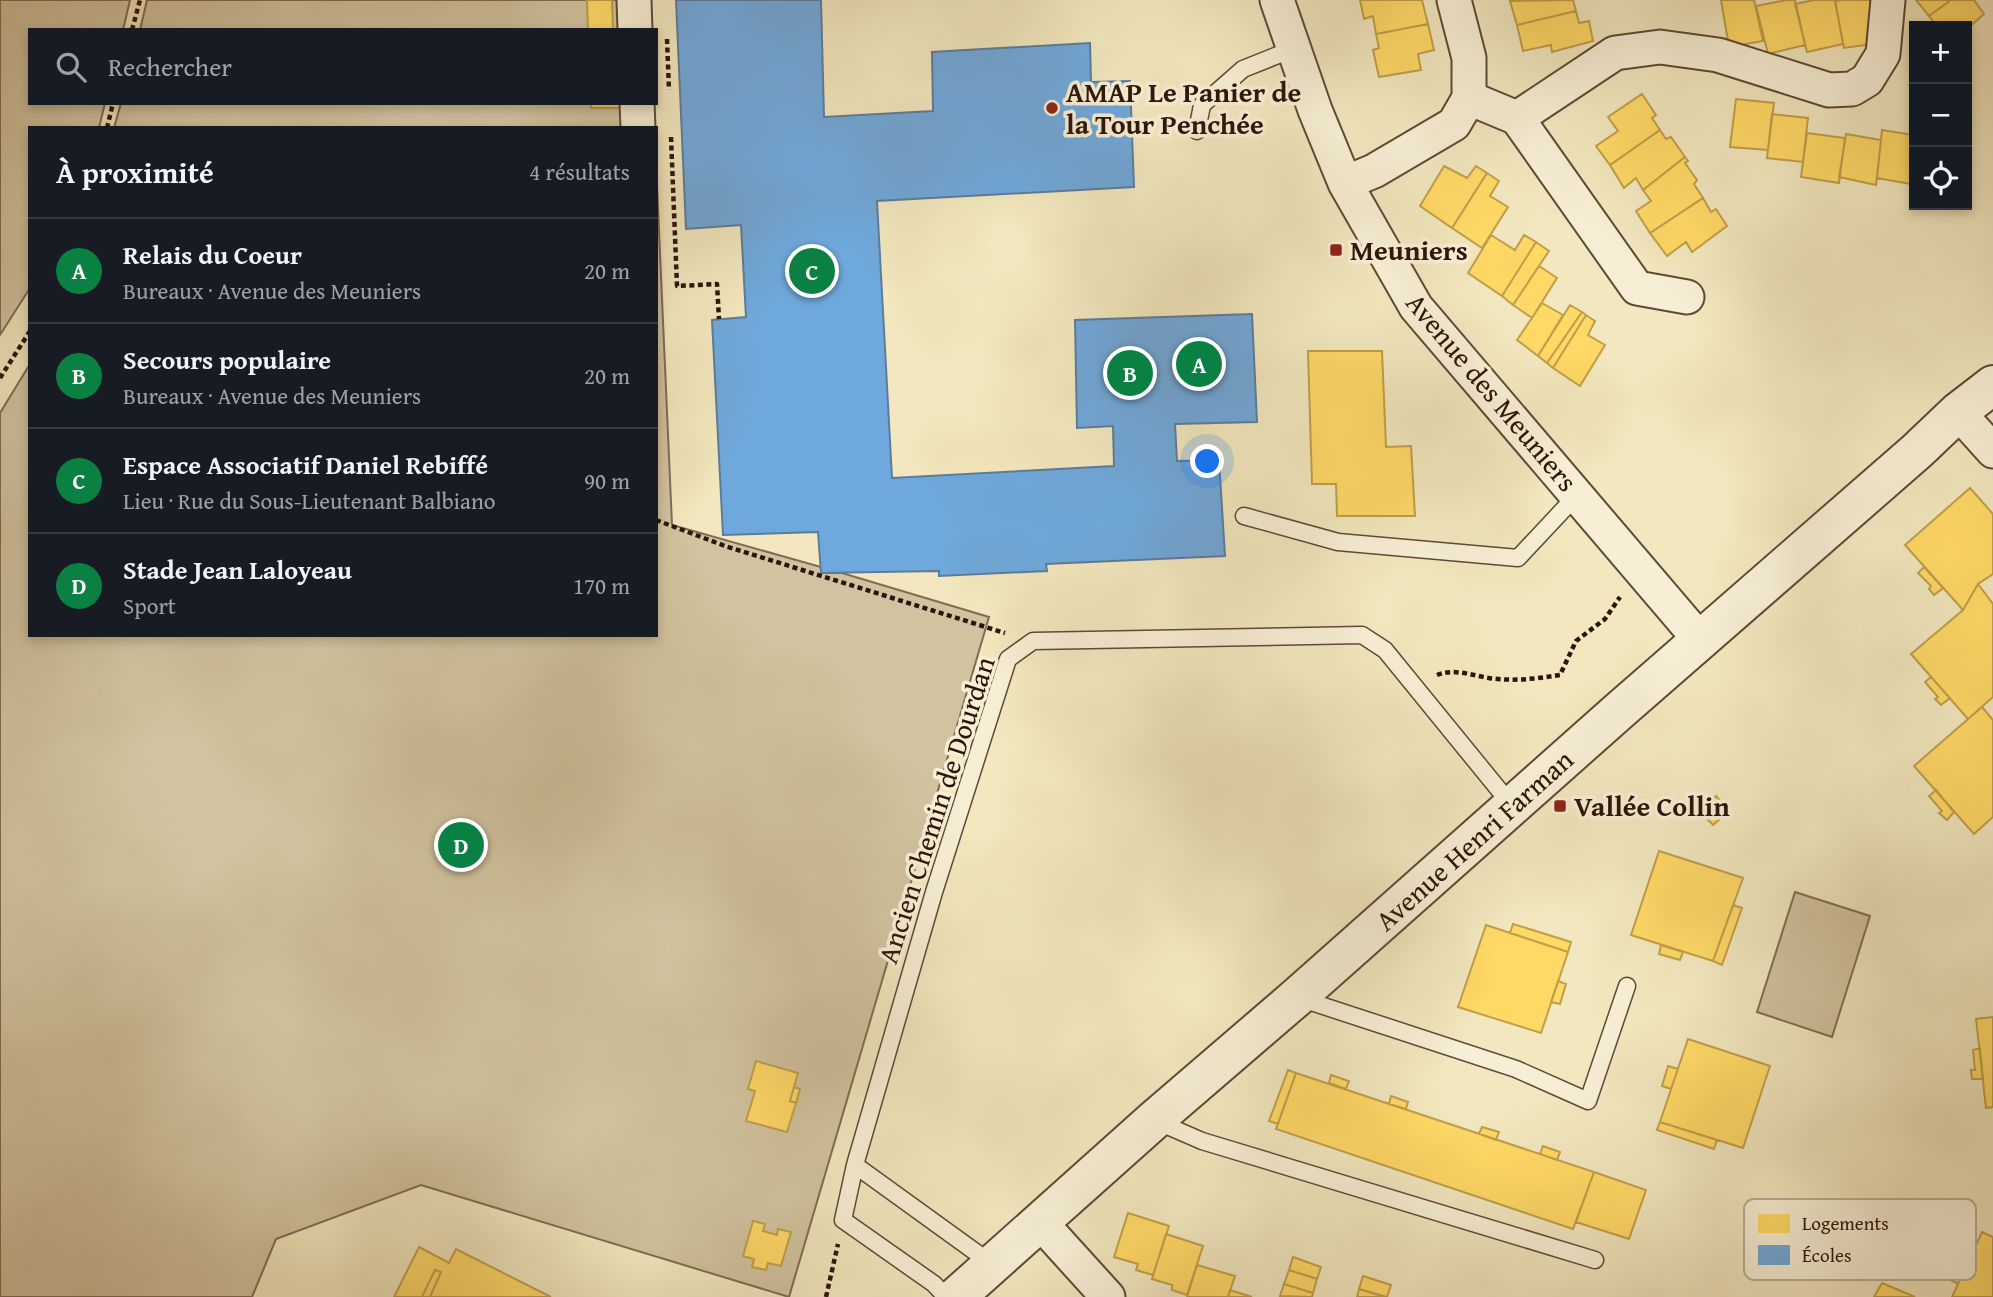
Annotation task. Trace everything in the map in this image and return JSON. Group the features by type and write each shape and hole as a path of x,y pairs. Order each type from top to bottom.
{"street":[{"path":"634,0 650,28"},
{"name":"Avenue des Meuniers","path":"1277,0 1315,110 1345,183 1416,307 1702,639"},
{"path":"1345,183 1374,171 1454,124 1469,98 1469,58 1454,0"},
{"path":"1517,118 1615,53 1660,47 1718,54 1829,90 1852,89 1867,80 1882,54 1888,0"},
{"path":"1469,98 1517,118 1637,288 1688,297"},
{"path":"637,105 638,126"},
{"name":"Avenue Henri Farman","path":"956,1297 1958,412 1993,385"},
{"path":"1958,412 1993,451"},
{"path":"1040,1222 1108,1297"}],"lane":[{"path":"1197,131 1202,106 1243,69 1293,49"},
{"path":"1244,516 1338,542 1518,558 1577,495"},
{"name":"Ancien Chemin de Dourdan","path":"843,1220 855,1165 934,892 1008,659 1033,641 1362,635 1385,650 1513,807"},
{"path":"1297,998 1516,1069 1588,1101 1627,986"},
{"path":"1154,1121 1202,1141 1595,1260"},
{"path":"855,1165 993,1265"},
{"path":"843,1220 934,1284 946,1297"}],"path":[{"path":"133,28 140,0"},
{"path":"658,53 670,95"},
{"path":"107,126 113,105"},
{"path":"671,136 677,286 717,284 719,319"},
{"path":"0,378 28,334"},
{"path":"658,521 725,546 1033,641"},
{"path":"1413,684 1449,670 1498,679 1560,675 1576,641 1605,619 1641,568"},
{"path":"826,1297 843,1220"}],"shaded area":[{"path":"0,0 130,0 123,28 28,28 28,105 105,105 99,126 28,126 28,291 0,335"},
{"path":"147,0 649,0 651,28 140,28"},
{"path":"120,105 654,105 655,126 115,126"},
{"path":"658,208 672,525 821,567 822,573 842,573 989,617 789,1297 421,1185 276,1239 252,1297 0,1297 0,413 28,367 28,637 658,637"},
{"path":"1795,892 1870,916 1832,1037 1757,1012"}],"building: Logements":[{"path":"587,0 612,0 613,28 588,28"},
{"path":"1360,0 1422,0 1428,24 1376,34 1373,16 1364,19"},
{"path":"1573,0 1576,11 1517,25 1510,1"},
{"path":"1721,0 1754,0 1763,41 1729,47"},
{"path":"1795,0 1805,45 1768,54 1756,6"},
{"path":"1835,0 1843,44 1807,52 1795,4"},
{"path":"1870,0 1880,43 1844,48 1835,1"},
{"path":"1916,0 1951,0 1929,16"},
{"path":"1951,0 1974,0 1984,14 1972,25 1972,21 1933,21 1929,16"},
{"path":"1576,11 1579,23 1589,21 1593,41 1552,52 1551,45 1523,51 1517,25"},
{"path":"1428,24 1434,50 1418,54 1421,70 1379,77 1373,50 1379,48 1376,34"},
{"path":"1642,94 1656,115 1652,118 1660,130 1610,165 1596,146 1618,131 1608,117"},
{"path":"1736,99 1774,103 1768,150 1730,147"},
{"path":"591,105 620,105 620,108 591,108"},
{"path":"1772,114 1808,118 1803,162 1767,158"},
{"path":"1660,130 1666,139 1671,137 1685,157 1643,190 1636,178 1624,188 1610,165"},
{"path":"1882,130 1909,134 1909,184 1877,178"},
{"path":"1807,133 1845,138 1839,183 1801,177"},
{"path":"1846,134 1881,140 1876,185 1839,177"},
{"path":"1685,157 1688,161 1685,163 1697,180 1694,184 1703,198 1650,233 1636,211 1651,201 1643,190"},
{"path":"1444,166 1467,178 1476,166 1487,173 1452,228 1420,206"},
{"path":"1487,173 1499,181 1490,196 1508,207 1482,248 1452,228"},
{"path":"1703,198 1711,212 1716,209 1727,226 1692,252 1686,242 1667,256 1650,233"},
{"path":"1491,235 1515,250 1524,235 1536,242 1502,296 1468,273"},
{"path":"1536,242 1549,251 1513,305 1502,296"},
{"path":"1539,266 1557,278 1532,318 1513,305"},
{"path":"1542,303 1563,315 1538,356 1517,340"},
{"path":"1570,305 1582,312 1547,363 1538,356"},
{"path":"1582,312 1586,315 1553,368 1547,363"},
{"path":"1586,315 1595,321 1588,335 1605,345 1580,386 1553,368"},
{"path":"1308,351 1382,351 1386,447 1411,446 1415,516 1337,516 1336,484 1312,484"},
{"path":"1970,488 1993,514 1993,574 1978,584 1963,610 1905,545"},
{"path":"1924,567 1943,588 1934,595 1929,589 1931,586 1918,573"},
{"path":"1978,584 1993,604 1993,697 1968,719 1911,654 1963,610"},
{"path":"1931,677 1950,698 1941,705 1935,699 1938,697 1925,682"},
{"path":"1982,707 1993,720 1993,817 1974,834 1914,766"},
{"path":"1936,790 1954,812 1947,820 1939,813 1942,811 1929,796"},
{"path":"1716,796 1729,811 1713,825 1699,811"},
{"path":"1659,851 1743,878 1713,961 1631,935"},
{"path":"1733,905 1742,908 1722,965 1713,961"},
{"path":"1513,924 1571,942 1568,952 1510,933"},
{"path":"1486,925 1568,952 1541,1033 1458,1007"},
{"path":"1661,945 1683,952 1680,960 1659,954"},
{"path":"1558,981 1566,984 1560,1004 1551,1002"},
{"path":"1993,1017 1993,1107 1986,1108 1976,1019"},
{"path":"1688,1039 1770,1066 1743,1148 1660,1122"},
{"path":"1980,1048 1983,1079 1972,1079 1971,1070 1975,1070 1973,1050"},
{"path":"756,1061 798,1073 790,1101 796,1103 787,1132 746,1121 755,1091 748,1089"},
{"path":"1668,1066 1678,1069 1671,1089 1662,1086"},
{"path":"1288,1070 1296,1073 1278,1124 1269,1121"},
{"path":"1296,1073 1594,1172 1573,1229 1276,1129"},
{"path":"1331,1075 1349,1081 1346,1089 1329,1083"},
{"path":"794,1087 800,1089 796,1103 790,1101"},
{"path":"1391,1096 1408,1102 1406,1109 1389,1104"},
{"path":"1660,1122 1717,1140 1714,1149 1657,1130"},
{"path":"1482,1127 1499,1132 1496,1140 1479,1134"},
{"path":"1543,1146 1560,1152 1557,1160 1540,1154"},
{"path":"1594,1172 1646,1190 1629,1239 1576,1222"},
{"path":"1128,1213 1169,1226 1153,1275 1136,1270 1138,1264 1114,1257"},
{"path":"753,1221 765,1224 763,1231 777,1235 778,1229 791,1232 781,1266 768,1263 766,1270 752,1267 754,1259 743,1256"},
{"path":"1982,1232 1993,1237 1993,1297 1952,1297 1960,1280 1976,1280 1976,1245"},
{"path":"1166,1234 1203,1246 1187,1295 1172,1290 1172,1285 1152,1279"},
{"path":"419,1247 449,1263 456,1249 551,1297 430,1297 441,1272 435,1270 422,1297 394,1297"},
{"path":"1293,1257 1321,1267 1317,1279 1289,1270"},
{"path":"1197,1265 1235,1276 1228,1297 1187,1297"},
{"path":"435,1270 441,1272 430,1297 422,1297"},
{"path":"1289,1270 1317,1279 1313,1293 1284,1284"},
{"path":"1363,1276 1391,1285 1387,1297 1359,1289"},
{"path":"1882,1283 1915,1297 1874,1297"},
{"path":"1284,1284 1313,1293 1312,1297 1280,1296"},
{"path":"1359,1289 1385,1297 1357,1297"},
{"path":"1230,1290 1252,1297 1228,1297"}],"building: Écoles":[{"path":"676,0 821,0 824,117 933,111 932,52 1090,43 1091,82 1130,81 1134,187 877,201 892,478 1114,466 1113,426 1077,428 1075,320 1252,314 1257,422 1175,424 1177,461 1219,460 1225,556 1046,564 1047,571 939,576 939,571 821,573 818,532 723,535 712,320 746,317 741,225 686,229"}],"place":[{"name":"AMAP Le Panier de la Tour Penchée","path":"1052,108"},
{"name":"Meuniers","path":"1336,250"},
{"name":"Espace Associatif Daniel Rebiffé","path":"812,271"},
{"name":"Relais du Coeur","path":"1199,364"},
{"name":"Secours populaire","path":"1130,373"},
{"name":"Vallée Collin","path":"1560,806"},
{"name":"Stade Jean Laloyeau","path":"461,845"}]}
